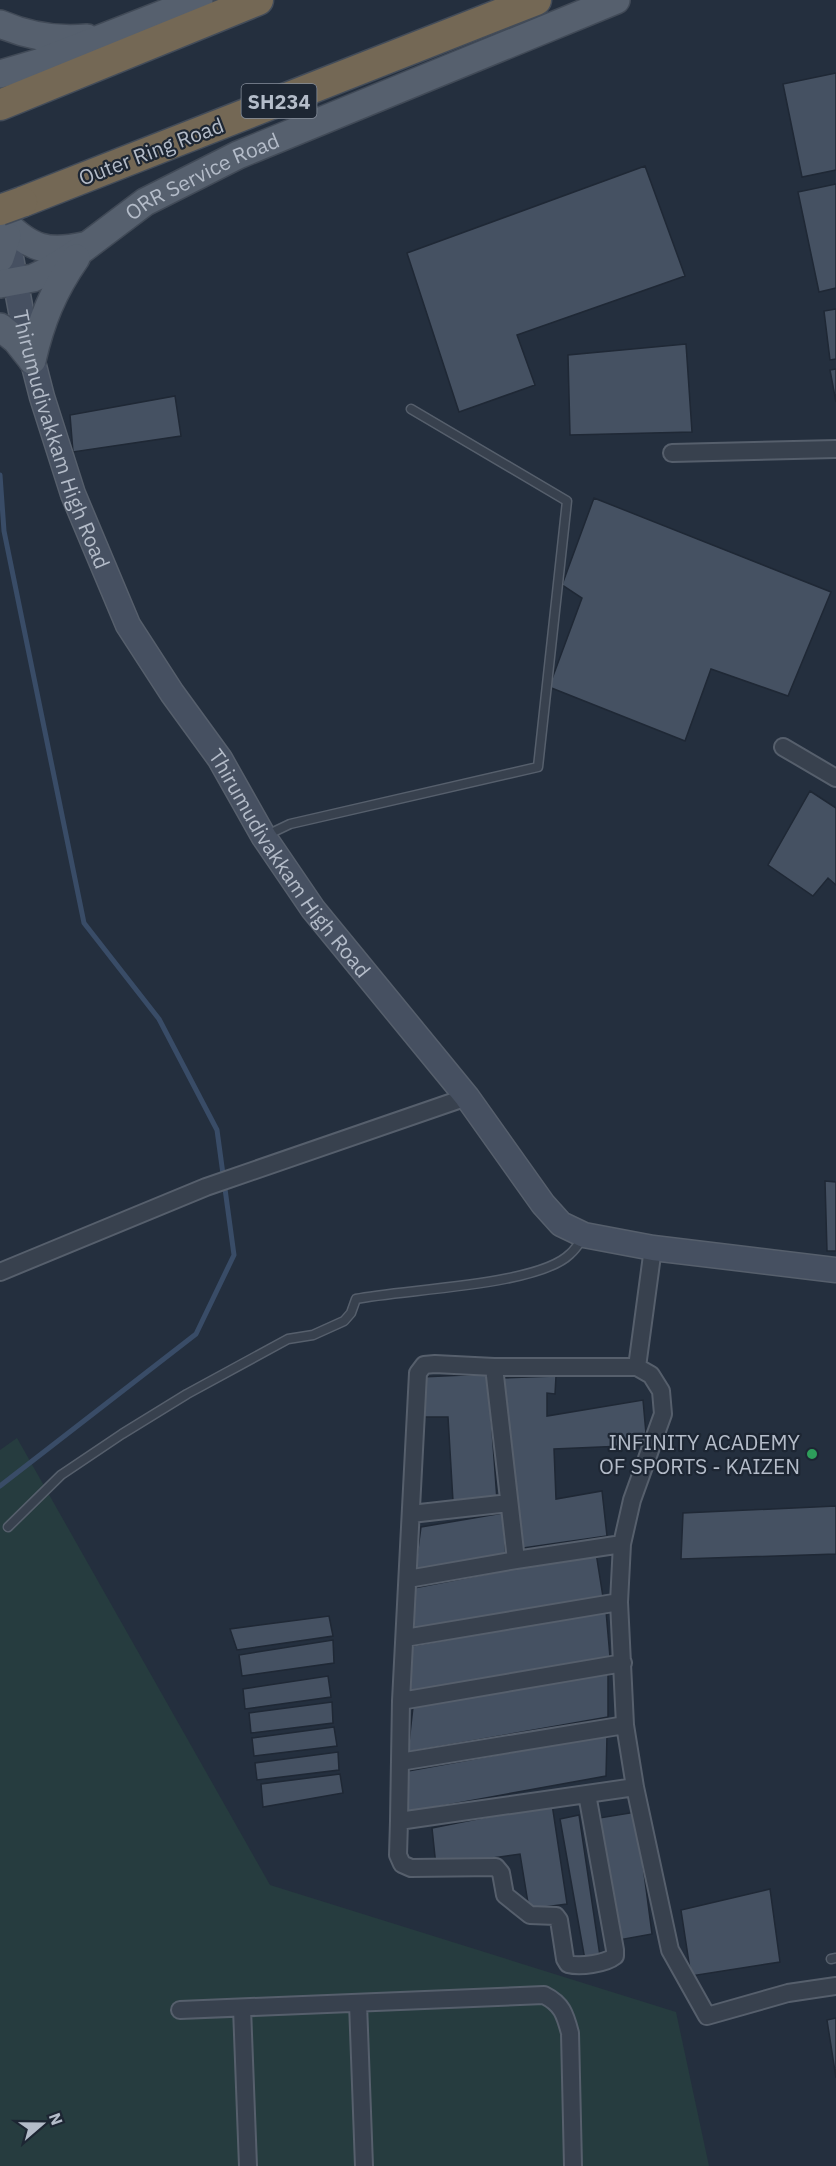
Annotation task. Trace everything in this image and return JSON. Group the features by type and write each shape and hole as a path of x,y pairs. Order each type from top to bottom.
{"highway":[{"path":"1,105 258,0"},
{"name":"Outer Ring Road","path":"5,222 537,0"}],"main road":[{"path":"0,74 38,63 199,0"},
{"name":"ORR Service Road","path":"8,282 33,278 48,271 84,248 145,202 238,155 616,0"},
{"path":"0,24 28,34 62,39 107,36"},
{"path":"5,222 22,239 34,246 51,250 84,248"},
{"name":"Thirumudivakkam High Road","path":"5,222 8,282 45,408 74,494 128,625 166,686 236,783 264,837 313,909 467,1097 543,1204 561,1224 584,1235 653,1248 836,1270"},
{"path":"32,360 45,313 65,273 84,248"},
{"path":"0,327 16,340 32,360"}],"street":[{"path":"672,453 836,449"},
{"path":"783,747 836,778"},
{"path":"0,1272 206,1187 467,1097"},
{"path":"637,1367 653,1248"},
{"path":"587,1794 615,1950 615,1956 610,1960 575,1966 568,1964 565,1959 559,1920 556,1916 530,1915 505,1895 501,1873 496,1867 411,1868 402,1864 398,1854 401,1701 418,1373 424,1365 637,1367 651,1375 661,1391 663,1414 632,1500 622,1544 619,1602 625,1725 635,1787 669,1950 707,2016 788,1993 836,1986"},
{"path":"494,1366 516,1560"},
{"path":"411,1514 509,1503"},
{"path":"408,1579 622,1544"},
{"path":"405,1638 619,1602"},
{"path":"401,1701 623,1663"},
{"path":"400,1762 625,1725"},
{"path":"399,1821 635,1787"},
{"path":"180,2010 544,1995 556,2001 565,2012 570,2033 573,2166"},
{"path":"358,2003 364,2166"},
{"path":"242,2008 248,2166"}],"lane":[{"path":"264,837 290,824 538,767 567,501 411,409"},
{"path":"8,1527 60,1475 122,1434 187,1394 288,1339 313,1335 344,1321 351,1313 356,1299 466,1285 530,1273 551,1266 570,1255 584,1235"}],"green space":[{"path":"17,1438 270,1885 676,2012 709,2166 0,2166 0,1450"}],"building":[{"path":"836,73 836,170 802,177 783,84"},
{"path":"645,166 685,276 517,335 535,385 459,412 407,253"},
{"path":"836,184 836,288 819,292 798,192"},
{"path":"836,309 836,359 830,360 824,311"},
{"path":"686,344 692,432 570,435 568,355"},
{"path":"836,369 836,402 830,370"},
{"path":"175,396 181,436 73,452 70,415"},
{"path":"594,498 831,592 788,696 711,669 685,741 549,687 582,598 562,585"},
{"path":"810,791 836,808 836,885 828,878 813,896 768,865"},
{"path":"825,1181 836,1182 836,1251 827,1251"},
{"path":"488,1374 497,1500 453,1501 448,1417 422,1417 421,1377"},
{"path":"556,1376 555,1394 547,1393 547,1416 643,1400 647,1445 554,1449 556,1499 602,1491 607,1536 523,1548 501,1378"},
{"path":"836,1506 836,1554 681,1559 683,1513"},
{"path":"503,1513 506,1557 415,1571 421,1527"},
{"path":"596,1553 603,1597 414,1631 414,1588"},
{"path":"606,1611 610,1657 408,1692 412,1646"},
{"path":"329,1616 333,1636 237,1650 230,1629"},
{"path":"333,1640 334,1663 242,1676 239,1655"},
{"path":"608,1671 608,1717 408,1752 413,1707"},
{"path":"328,1676 331,1697 245,1709 243,1689"},
{"path":"332,1702 333,1723 251,1733 249,1713"},
{"path":"334,1727 337,1746 254,1756 252,1738"},
{"path":"607,1735 606,1776 403,1813 408,1771"},
{"path":"338,1752 339,1770 257,1780 255,1763"},
{"path":"340,1774 343,1793 263,1807 261,1784"},
{"path":"552,1804 567,1904 529,1909 520,1854 436,1866 432,1828"},
{"path":"636,1812 652,1934 619,1940 599,1818"},
{"path":"579,1815 600,1956 585,1960 560,1819"},
{"path":"770,1889 780,1962 691,1976 681,1910"},
{"path":"836,2018 836,2078 827,2020"}],"waterway":[{"path":"0,475 4,531 84,923 159,1019 217,1130 234,1255 196,1334 0,1486"}],"place":[{"name":"INFINITY ACADEMY OF SPORTS - KAIZEN","path":"812,1454"}]}
